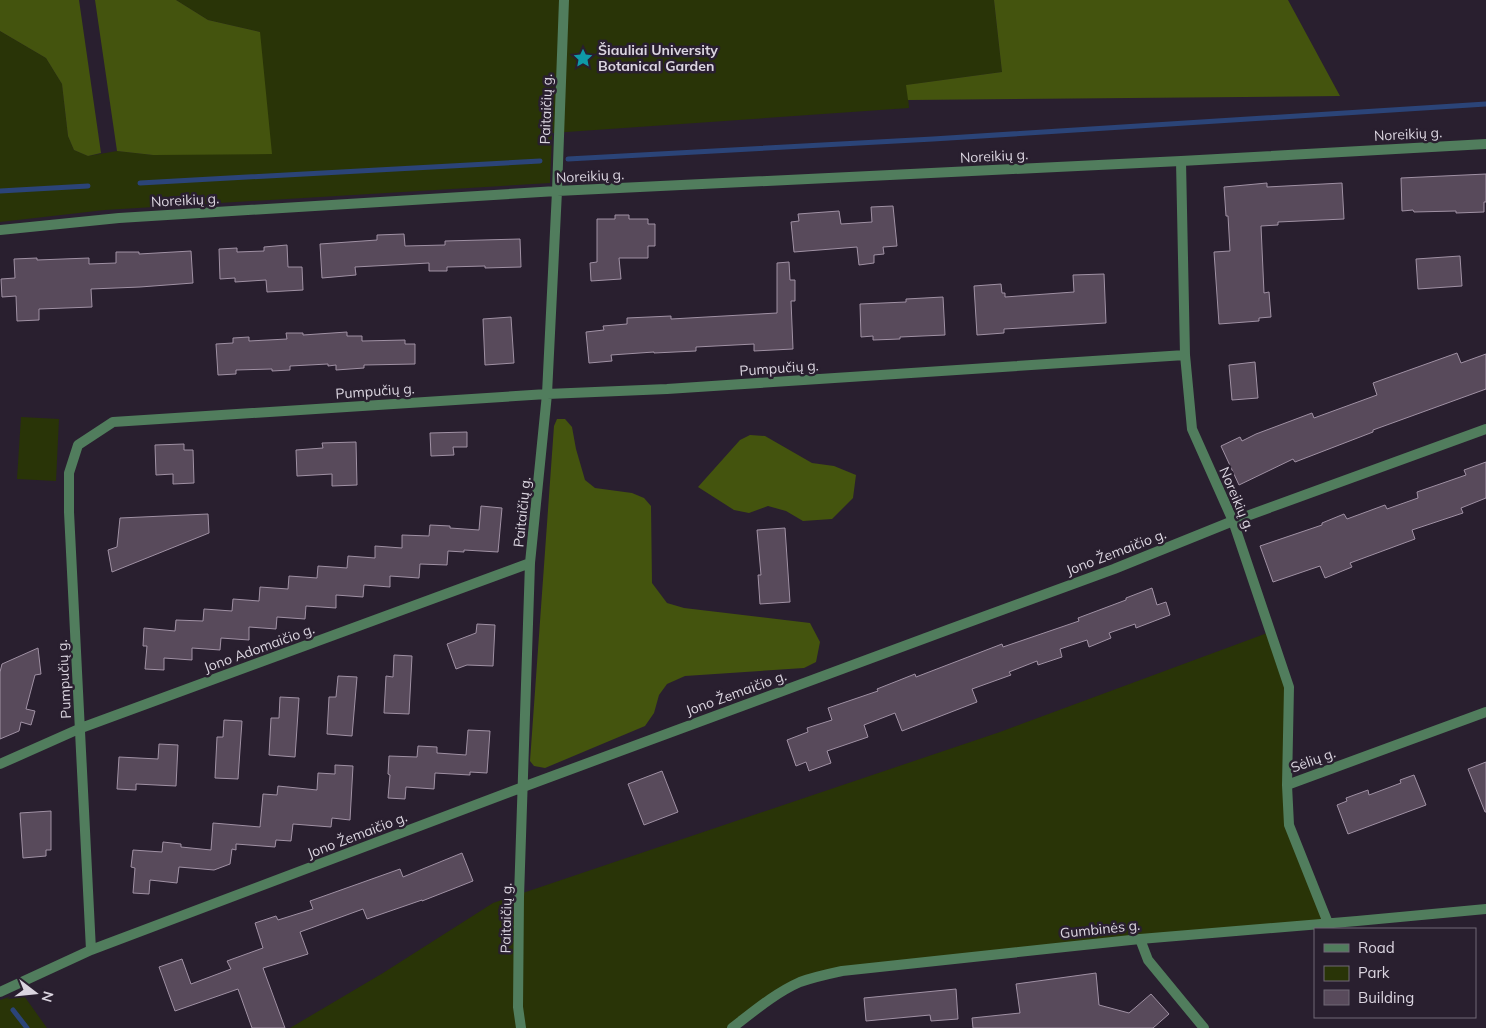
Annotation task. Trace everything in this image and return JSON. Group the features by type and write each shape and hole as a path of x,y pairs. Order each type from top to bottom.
{"street":[{"name":"Paitaičių g.","path":"521,1028 518,1007 522,787 530,563 547,394 558,192 564,0"},
{"name":"Noreikių g.","path":"0,230 119,218 558,192 1486,144"},
{"name":"Noreikių g.","path":"1181,161 1185,356 1192,429 1233,521 1289,687 1287,785"},
{"name":"Pumpučių g.","path":"92,950 69,512 69,473 78,445 113,422 1185,356"},
{"name":"Jono Žemaičio g.","path":"0,992 92,950 522,787 1114,569 1233,521 1486,429"},
{"name":"Jono Adomaičio g.","path":"0,764 81,728 530,563"},
{"name":"Sėlių g.","path":"1328,923 1290,825 1287,785 1486,712"},
{"name":"Gumbinės g.","path":"732,1028 780,993 800,982 820,975 864,968 1140,939 1486,908"},
{"path":"1140,939 1148,960 1204,1028"}],"green space":[{"path":"0,0 79,0 101,153 88,156 74,150 68,136 62,84 46,58 0,31"},
{"path":"95,0 176,0 208,20 260,32 272,154 153,155 117,151"},
{"name":"Šiauliai University Botanical Garden","path":"176,0 994,0 1002,72 907,85 909,108 552,133 550,183 105,210 0,222 0,31 46,58 62,84 68,136 74,150 88,156 117,151 153,155 260,32 208,20"},
{"path":"994,0 1288,0 1340,96 908,100 906,85 1002,72"},
{"path":"21,417 59,419 56,481 17,479"},
{"path":"557,419 565,419 572,427 585,480 595,488 632,493 644,498 651,506 652,583 667,603 684,608 810,623 820,642 816,662 804,668 685,676 667,684 659,695 654,713 645,726 545,768 534,766 530,761 554,426"},
{"path":"750,435 765,436 812,463 834,466 856,475 853,498 832,519 803,521 786,511 768,506 749,513 734,510 698,487 740,440"},
{"path":"1270,632 1289,687 1289,825 1328,923 864,969 800,982 732,1028 290,1028 383,973 493,903 1000,732"},
{"path":"22,993 47,1028 0,1028 0,1000"}],"building":[{"path":"1486,174 1484,212 1402,211 1401,178"},
{"path":"1267,183 1267,187 1342,183 1344,219 1278,222 1278,225 1261,226 1264,293 1269,292 1271,317 1259,318 1259,321 1219,324 1214,252 1230,251 1224,187"},
{"path":"893,206 897,246 883,247 884,254 874,255 874,263 859,265 857,247 794,252 791,222 799,221 798,214 839,211 841,224 872,222 871,207"},
{"path":"615,215 629,215 629,219 648,219 648,224 655,224 655,246 648,246 648,258 619,258 621,279 591,281 590,263 597,262 597,219 615,219"},
{"path":"404,234 405,246 445,245 445,241 520,239 521,267 447,267 447,271 429,271 429,263 355,267 356,275 322,278 320,244 377,240 377,235"},
{"path":"287,245 288,267 302,267 303,290 267,292 266,280 235,282 235,278 220,279 219,249 237,248 237,252 264,251 264,247"},
{"path":"191,251 193,283 91,289 92,307 39,309 39,320 17,321 16,296 2,297 1,279 15,278 14,259 89,258 89,264 116,263 116,252 139,252 139,254"},
{"path":"1460,256 1462,286 1418,289 1416,259"},
{"path":"789,262 790,280 795,280 795,301 791,301 793,349 754,351 754,344 696,347 696,351 611,355 612,361 589,363 586,332 604,330 603,326 627,324 627,318 671,316 671,319 777,313 777,263"},
{"path":"1104,274 1106,323 1004,329 1004,333 977,335 974,286 1001,284 1002,293 1005,293 1005,297 1074,292 1073,275"},
{"path":"943,297 945,335 873,340 873,336 861,337 860,304 906,302 906,299"},
{"path":"511,317 514,363 485,365 483,319"},
{"path":"347,332 347,336 362,336 362,341 405,340 405,344 415,344 415,364 364,365 364,368 336,370 336,365 328,366 328,364 290,366 290,370 236,370 236,374 218,375 216,344 233,343 233,338 249,337 249,341 287,339 286,333 303,333 303,335"},
{"path":"1457,353 1461,363 1486,354 1486,389 1373,430 1373,432 1295,462 1293,459 1239,485 1221,446 1240,437 1242,441 1312,413 1314,418 1377,395 1373,383"},
{"path":"1255,362 1258,398 1232,400 1229,365"},
{"path":"467,432 467,447 453,447 454,455 431,456 430,433"},
{"path":"356,442 357,485 332,486 332,474 297,476 296,450 323,448 322,443"},
{"path":"184,444 184,450 193,450 194,483 173,484 173,474 156,475 155,445"},
{"path":"1486,462 1486,498 1461,508 1463,513 1412,530 1415,539 1350,563 1352,567 1325,578 1320,566 1273,582 1260,546 1322,525 1322,523 1344,514 1347,519 1385,505 1387,509 1418,498 1417,492 1466,475 1464,470"},
{"path":"481,506 502,508 498,552 448,551 447,565 420,564 419,578 390,576 390,587 364,585 363,597 336,595 336,608 306,606 305,619 277,617 276,629 249,627 249,640 221,638 220,650 192,648 192,660 164,658 164,670 145,669 147,646 143,646 144,628 175,631 176,620 203,621 204,609 232,611 233,599 259,601 260,587 288,589 289,576 317,578 318,566 347,568 348,556 375,558 375,546 402,548 402,535 429,536 430,525 479,530"},
{"path":"208,514 209,533 112,572 108,550 117,547 120,518"},
{"path":"785,528 790,602 760,604 758,575 761,575 757,530"},
{"path":"1152,588 1157,605 1166,602 1170,615 1136,628 1135,624 1109,633 1111,638 1089,647 1087,640 1060,649 1062,657 1038,665 1037,661 1009,672 1011,675 972,689 977,702 902,731 895,713 864,725 868,737 827,751 831,763 809,771 806,762 796,766 787,740 808,732 807,728 832,720 828,708 878,691 877,689 915,674 916,677 1002,644 1003,647 1079,621 1078,618"},
{"path":"477,624 495,625 493,666 467,665 456,669 447,644 476,633"},
{"path":"38,648 41,674 35,675 26,709 35,711 31,725 21,722 19,731 0,739 0,672 2,664"},
{"path":"394,655 412,656 409,714 384,713 386,676 393,677"},
{"path":"338,676 357,677 352,736 327,734 329,697 336,697"},
{"path":"280,697 299,698 295,757 269,755 271,718 279,718"},
{"path":"224,720 242,721 238,779 215,778 217,737 223,737"},
{"path":"468,730 490,731 487,773 470,772 470,775 435,773 434,789 406,787 405,799 388,798 389,756 417,757 418,746 437,747 437,753 466,755"},
{"path":"159,744 178,745 176,786 136,784 136,790 117,789 119,757 158,759"},
{"path":"1486,762 1486,812 1485,812 1468,769"},
{"path":"335,765 353,766 350,820 332,818 331,827 293,824 291,841 276,840 275,847 236,844 236,850 232,849 230,864 214,870 179,867 177,883 150,880 149,894 133,893 135,868 131,867 133,850 162,852 163,842 181,844 181,847 211,850 213,823 260,827 263,794 277,795 278,786 317,790 318,773 335,774"},
{"path":"662,771 678,812 644,825 628,784"},
{"path":"1414,775 1426,805 1348,834 1337,805 1347,801 1346,798 1368,790 1369,795 1401,783 1400,780"},
{"path":"51,811 51,850 46,850 46,856 23,858 20,813"},
{"path":"462,853 473,881 422,901 367,919 363,909 300,932 308,954 263,968 285,1028 252,1028 238,989 175,1011 159,967 182,959 191,984 231,969 227,961 263,948 255,923 276,916 278,920 313,909 310,901 400,869 403,877"},
{"path":"1096,973 1099,1005 1129,1013 1151,994 1169,1014 1153,1028 973,1028 972,1018 1020,1013 1016,984"},
{"path":"956,989 958,1019 931,1021 930,1015 866,1021 864,998"}],"waterway":[{"path":"568,159 933,139 1486,104"},
{"path":"140,183 540,161"},
{"path":"0,191 88,186"},
{"path":"13,1010 27,1028"}],"place":[{"name":"Šiauliai University Botanical Garden","path":"583,58"}]}
